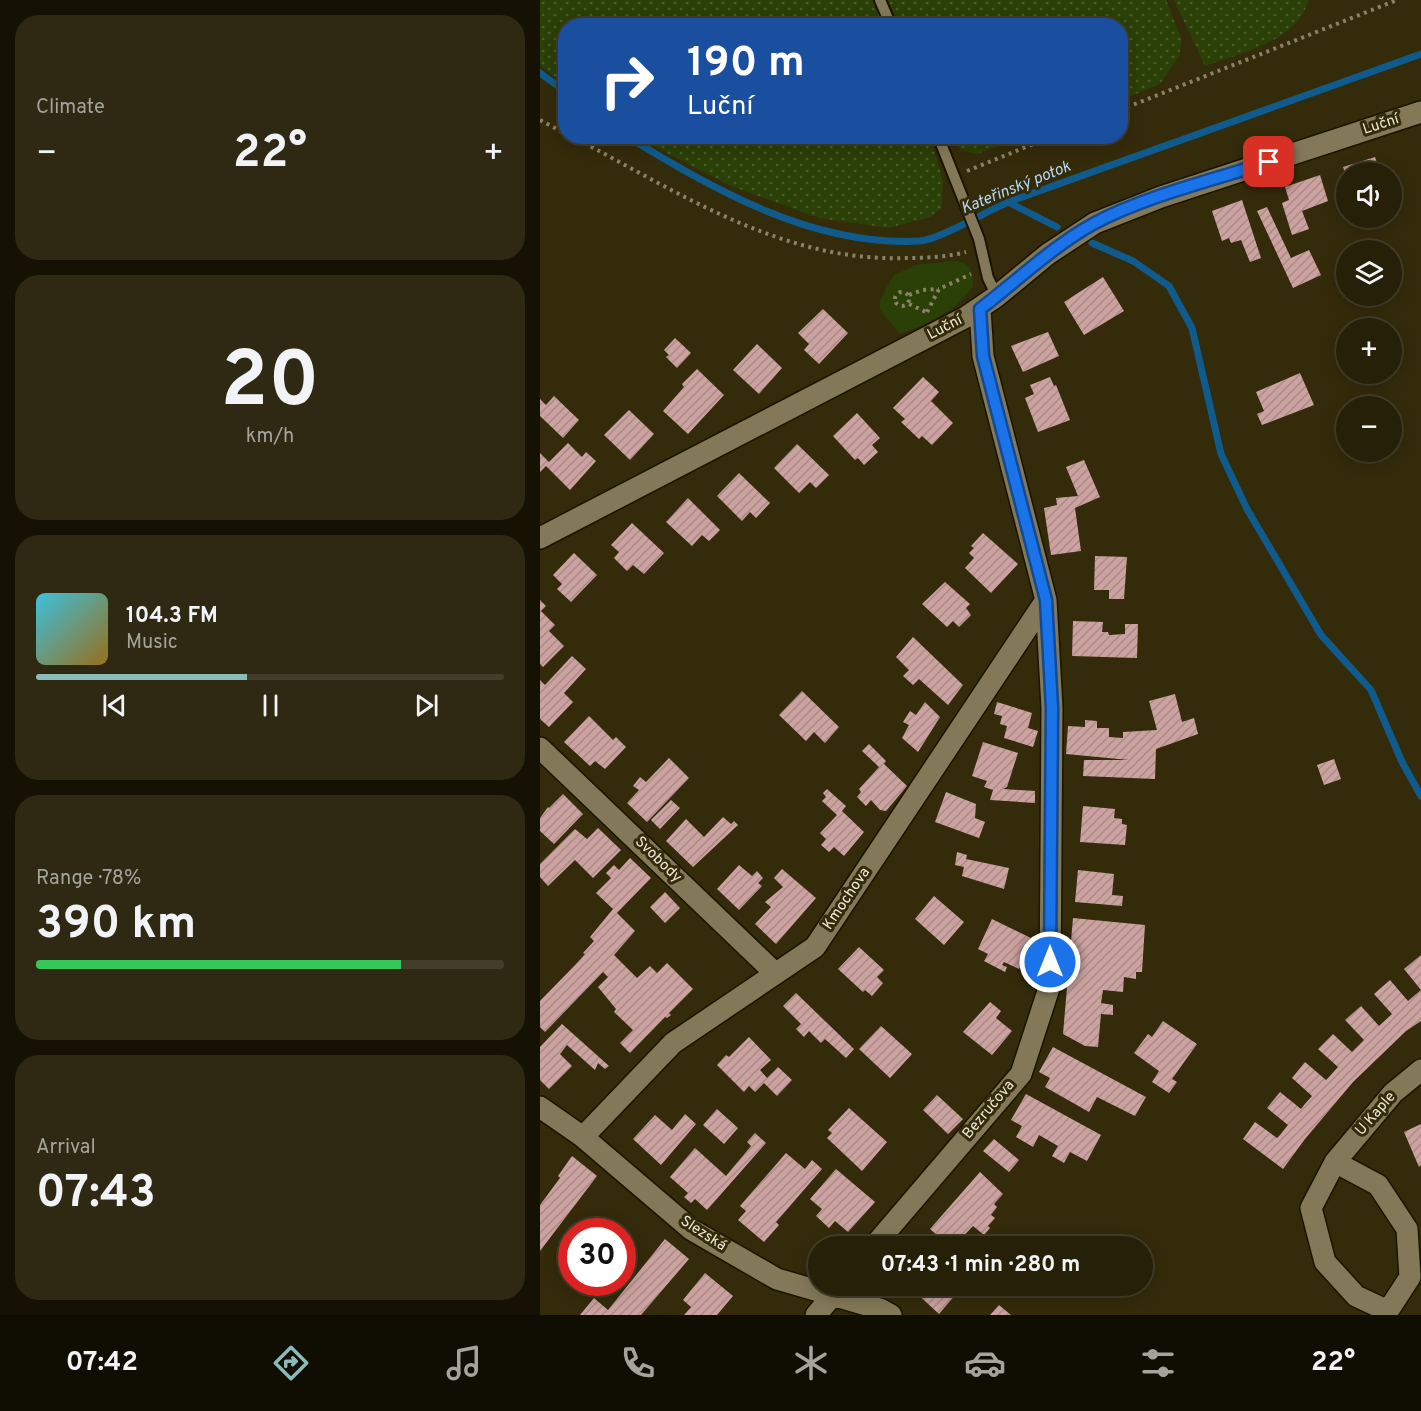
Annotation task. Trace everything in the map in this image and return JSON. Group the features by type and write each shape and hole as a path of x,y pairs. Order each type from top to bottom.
{"street":[{"name":"Luční","path":"540,538 930,336 988,303 1048,254 1095,223 1161,197 1421,112"},
{"name":"Bezručova","path":"883,1236 1021,1074 1050,985 1052,708 1046,600 983,356 988,303"},
{"name":"Kmochova","path":"583,1137 673,1043 815,947 1046,600"},
{"name":"Svobody","path":"540,748 775,973"},
{"name":"U Kaple","path":"1335,1162 1378,1185 1407,1229 1410,1277 1389,1313 1356,1296 1324,1262 1311,1208 1335,1162 1393,1093 1421,1070"},
{"name":"Slezská","path":"540,1107 583,1137 692,1230 777,1279 808,1285"},
{"path":"816,1315 833,1296"},
{"name":"Slezská","path":"849,1296 891,1315"}],"lane":[{"path":"880,0 888,18"},
{"path":"941,144 980,244 988,303"}],"path":[{"path":"1128,107 1397,0"},
{"path":"540,120 558,130"},
{"path":"586,144 701,206 759,231 811,249 846,256 889,259 953,255 980,244"},
{"path":"955,176 1033,144"},
{"path":"927,313 909,304 898,305 893,298 899,293 909,295 923,290 939,289 985,268"},
{"path":"930,336 927,313 939,289"},
{"path":"909,295 909,304"}],"green space":[{"path":"540,0 872,0 881,18 558,18 558,80 540,65"},
{"path":"888,0 1166,0 1182,40 1179,56 1160,84 1128,97 1128,18 896,18"},
{"path":"1174,0 1309,0 1302,15 1280,36 1251,50 1205,66"},
{"path":"650,144 932,144 943,181 942,208 930,217 889,228 819,218 731,186"},
{"path":"957,144 1005,144 977,154 961,150"},
{"path":"954,261 970,268 973,286 950,310 900,334 880,310 880,300 893,276 915,265"}],"building":[{"path":"1375,157 1377,162 1359,162"},
{"path":"1320,175 1328,201 1302,211 1309,229 1292,235 1282,203 1289,200 1285,187"},
{"path":"1242,200 1261,258 1250,262 1241,240 1231,243 1229,238 1222,241 1212,211"},
{"path":"1267,207 1291,258 1309,250 1321,275 1293,288 1257,211"},
{"path":"1103,277 1124,311 1084,335 1064,302"},
{"path":"823,309 848,333 819,364 804,350 809,344 798,333"},
{"path":"1048,332 1059,356 1023,372 1011,346"},
{"path":"675,338 691,353 677,368 666,357 669,355 664,350"},
{"path":"757,344 782,368 759,394 733,370"},
{"path":"697,369 724,395 688,434 663,411 684,387 682,384"},
{"path":"1300,373 1314,405 1262,425 1257,414 1264,411 1256,392"},
{"path":"923,377 939,392 931,401 953,423 932,445 922,436 919,439 901,422 905,419 893,408"},
{"path":"1050,377 1054,386 1056,385 1070,420 1038,432 1025,398 1034,394 1030,385"},
{"path":"554,396 579,420 563,438 540,416 540,399 546,405"},
{"path":"629,410 654,434 630,460 604,435"},
{"path":"857,413 880,438 872,445 878,452 864,465 858,458 855,460 833,436"},
{"path":"568,443 582,457 586,452 596,461 570,490 546,466 540,472 540,453 549,462"},
{"path":"797,444 829,475 816,488 810,482 799,493 774,468"},
{"path":"1084,460 1100,497 1075,508 1081,551 1051,555 1044,508 1057,505 1056,498 1078,496 1066,467"},
{"path":"739,473 770,503 756,518 750,512 742,521 717,496"},
{"path":"688,498 720,530 709,541 702,535 692,546 666,522"},
{"path":"632,523 664,553 644,574 633,565 627,571 614,558 619,552 611,545"},
{"path":"983,533 1018,564 991,593 965,568 974,558 969,553 974,548 971,546"},
{"path":"574,553 597,575 571,602 557,589 562,584 553,575"},
{"path":"1095,556 1127,557 1124,599 1109,599 1109,590 1094,590"},
{"path":"945,582 970,604 966,608 971,615 959,627 953,621 947,627 922,604"},
{"path":"540,600 546,606 541,611 555,625 549,631 564,646 543,667 540,664"},
{"path":"1073,621 1103,622 1102,632 1108,632 1109,635 1125,634 1125,624 1138,624 1137,658 1072,656"},
{"path":"913,637 963,685 948,705 919,679 913,685 903,676 909,670 896,657"},
{"path":"572,656 586,669 564,693 573,702 549,727 540,719 540,680 545,685"},
{"path":"802,691 839,727 825,743 814,732 806,741 779,715"},
{"path":"1175,694 1182,722 1194,718 1198,734 1156,749 1155,779 1083,776 1084,760 1129,760 1066,754 1068,726 1085,727 1085,720 1097,721 1097,728 1109,728 1109,737 1123,738 1123,732 1157,730 1149,701"},
{"path":"925,702 940,717 918,752 902,738 909,725 903,722 910,711 916,715"},
{"path":"997,702 1032,713 1028,728 1038,731 1033,747 1004,738 1007,726 1000,724 1002,716 994,714"},
{"path":"589,716 613,740 616,737 626,747 605,769 595,761 590,766 564,742"},
{"path":"983,742 1018,753 1007,787 1003,789 1035,791 1035,803 990,800 993,790 984,787 987,781 972,776"},
{"path":"869,744 886,761 884,764 907,786 886,811 880,810 871,800 866,806 857,797 861,792 859,789 879,767 862,751"},
{"path":"669,758 689,778 647,822 627,803 639,790 633,786 640,777 646,782"},
{"path":"1334,759 1341,779 1324,785 1317,765"},
{"path":"827,789 846,806 842,811 864,832 844,856 834,847 829,852 821,845 826,839 820,833 837,815 822,801 826,797 823,793"},
{"path":"946,792 976,804 975,818 985,822 979,838 935,822"},
{"path":"563,794 583,814 554,844 540,831 540,818 548,807"},
{"path":"671,800 680,808 660,829 651,820"},
{"path":"1083,806 1115,809 1114,818 1122,819 1122,824 1127,825 1125,845 1080,842"},
{"path":"723,817 731,824 734,821 738,825 693,867 666,841 686,819 704,837"},
{"path":"598,828 621,850 593,878 575,860 548,886 540,877 540,864 575,829 587,839"},
{"path":"957,852 967,855 966,859 1009,868 1004,889 962,876 964,867 955,865"},
{"path":"630,858 651,878 617,913 635,931 614,955 637,978 650,966 657,973 667,963 693,989 669,1013 671,1015 665,1017 630,1053 620,1043 633,1030 614,1012 616,1009 598,987 608,977 603,972 545,1032 540,1027 540,1001 578,962 594,941 590,937 613,909 596,893 611,878 606,873 614,865 619,870"},
{"path":"739,865 752,876 757,871 763,878 758,883 762,886 739,910 717,889"},
{"path":"782,869 816,898 776,944 755,924 771,907 765,902 783,887 774,878"},
{"path":"1078,870 1114,874 1112,895 1123,896 1122,906 1075,902"},
{"path":"665,892 680,908 665,923 650,907"},
{"path":"934,896 964,922 944,945 915,919"},
{"path":"1073,918 1145,925 1142,972 1136,972 1136,979 1124,977 1123,992 1103,990 1101,1003 1113,1005 1113,1015 1101,1014 1098,1047 1085,1046 1063,1034"},
{"path":"992,919 1033,939 1019,969 1004,962 1002,965 1007,967 1005,972 984,961 988,954 978,949"},
{"path":"859,947 884,970 877,977 883,983 872,996 865,990 863,992 838,969"},
{"path":"1421,955 1421,990 1404,969"},
{"path":"1390,980 1408,1001 1421,990 1421,1021 1406,1031 1353,1082 1283,1169 1243,1139 1255,1122 1277,1138 1280,1135 1288,1125 1267,1108 1280,1092 1301,1109 1312,1096 1292,1078 1305,1062 1326,1080 1329,1077 1338,1067 1318,1049 1333,1034 1352,1052 1364,1040 1345,1020 1361,1006 1379,1026 1392,1014 1374,994"},
{"path":"796,993 854,1049 846,1058 825,1039 821,1043 809,1031 804,1037 796,1029 801,1024 783,1006"},
{"path":"990,1002 1001,1011 996,1018 1012,1031 992,1055 963,1032"},
{"path":"1163,1021 1197,1044 1172,1079 1177,1082 1169,1093 1152,1082 1159,1071 1134,1053 1148,1034 1152,1037"},
{"path":"562,1024 609,1066 605,1069 598,1063 595,1070 567,1045 560,1054 572,1066 549,1089 540,1080 540,1047"},
{"path":"881,1026 912,1054 890,1078 859,1049"},
{"path":"749,1037 771,1060 760,1070 767,1078 778,1067 792,1080 777,1096 764,1083 755,1092 749,1086 744,1092 717,1065 726,1055 729,1057"},
{"path":"1053,1047 1146,1097 1135,1116 1097,1097 1089,1112 1045,1087 1050,1078 1039,1072"},
{"path":"1026,1094 1101,1135 1087,1161 1070,1152 1064,1163 1052,1156 1058,1146 1039,1135 1033,1147 1016,1137 1022,1126 1011,1120"},
{"path":"937,1095 963,1119 948,1134 923,1110"},
{"path":"849,1108 887,1142 862,1171 827,1138 832,1133 828,1130"},
{"path":"717,1109 738,1128 724,1144 703,1125"},
{"path":"685,1114 696,1124 661,1165 633,1139 655,1115 672,1130"},
{"path":"1421,1124 1421,1165 1419,1167 1404,1132"},
{"path":"755,1133 766,1143 707,1210 695,1199 691,1203 684,1197 688,1193 670,1177 695,1148 726,1176 751,1146 747,1142"},
{"path":"994,1139 1019,1160 1009,1172 983,1151"},
{"path":"786,1153 805,1169 812,1160 822,1169 776,1222 779,1225 764,1242 738,1220 746,1211 740,1206"},
{"path":"572,1156 597,1176 565,1218 558,1218 558,1227 540,1251 540,1205 560,1178 558,1176"},
{"path":"836,1169 875,1202 848,1232 835,1221 829,1228 816,1216 822,1209 810,1199"},
{"path":"980,1172 1003,1194 994,1204 997,1207 991,1215 995,1218 984,1235 973,1226 964,1236 938,1236 930,1229"},
{"path":"665,1239 689,1259 641,1315 580,1315 594,1298 608,1310 619,1296 636,1296 636,1275"},
{"path":"705,1273 733,1296 717,1315 684,1315 691,1307 683,1300"},
{"path":"920,1296 954,1296 939,1314"},
{"path":"999,1305 1011,1315 990,1315"}],"waterway":[{"name":"Kateřinský potok","path":"640,144 730,195 803,225 841,235 880,240 920,241 939,235 1011,201 1421,54"},
{"name":"Kateřinský potok","path":"540,73 558,86"},
{"path":"1008,202 1057,227"},
{"path":"1092,243 1133,261 1169,286 1192,328 1221,454 1247,509 1321,635 1371,690 1402,762 1421,796"}],"route":[{"path":"1050,962 1052,708 1046,600 983,356 980,309 1048,254 1095,223 1161,197 1269,162"}]}
